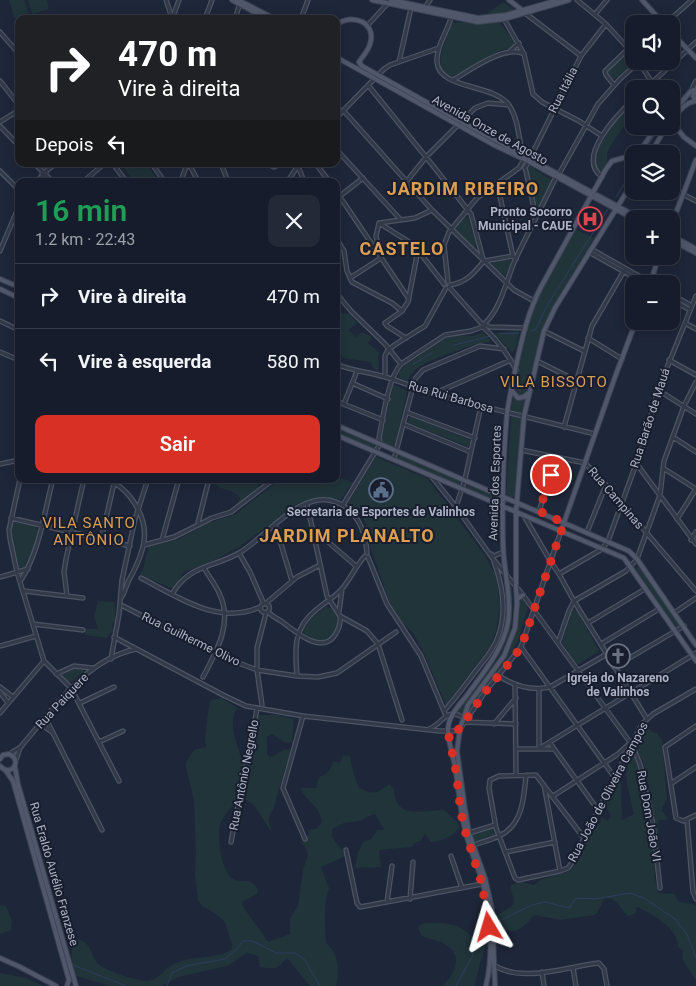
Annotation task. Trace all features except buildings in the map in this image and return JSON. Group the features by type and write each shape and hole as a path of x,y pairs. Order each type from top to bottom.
{"main road":[{"path":"232,0 240,1 267,15"},
{"path":"372,0 426,6 478,22 504,19 558,0"},
{"path":"508,0 523,12"},
{"path":"390,1 411,8 452,15 487,18 523,12 569,0"},
{"path":"240,1 261,15"},
{"path":"646,1 657,15"},
{"path":"340,23 348,19 359,20 367,26 371,37 370,43 359,62 350,64"},
{"path":"680,42 696,58"},
{"name":"Avenida Onze de Agosto","path":"340,59 376,76"},
{"name":"Avenida Onze de Agosto","path":"359,62 360,65 376,76 460,124 625,211"},
{"path":"680,111 686,105 696,101 693,96 694,90"},
{"path":"680,105 694,90"},
{"name":"Avenida Onze de Agosto","path":"460,124 522,153 526,160"},
{"path":"680,132 696,146"},
{"name":"Avenida dos Esportes","path":"453,714 470,692 504,638 509,613 507,574 503,552 502,495 507,413 525,328 534,301 609,164 612,161 625,158"},
{"path":"678,210 696,160"},
{"name":"Avenida dos Esportes","path":"494,986 492,909 485,878 469,833 458,756 460,729 468,705 498,666 508,649 515,628 517,599 516,512 524,416 544,332 555,308 625,194"},
{"name":"Avenida Onze de Agosto","path":"616,207 625,213"},
{"path":"680,240 696,249"},
{"path":"680,245 696,253"},
{"path":"0,279 15,285"},
{"path":"0,290 15,296"},
{"path":"561,531 633,330"},
{"path":"512,388 518,398 524,397 528,393"},
{"path":"340,427 517,501 629,551 637,559 696,645"},
{"path":"340,437 621,556 631,566 659,609 694,654 696,661"},
{"path":"507,574 516,574"},
{"path":"517,599 523,595"},
{"path":"453,714 448,732 466,834 482,884 489,932 489,966 486,986"},
{"path":"1,750 16,760"},
{"path":"0,758 7,754"},
{"name":"Rua Eraldo Aurélio Franzese","path":"16,760 15,767 18,784 76,986"},
{"path":"2,769 10,770 15,767"},
{"name":"Rua Eraldo Aurélio Franzese","path":"2,769 12,780 69,980 67,985"},
{"path":"0,958 56,986"}],"street":[{"path":"166,0 171,15"},
{"path":"173,15 179,0"},
{"path":"206,15 212,0"},
{"path":"302,15 308,0"},
{"path":"426,6 430,0"},
{"path":"577,0 606,24 625,44"},
{"path":"595,14 607,0"},
{"path":"674,15 692,0"},
{"path":"236,15 240,1"},
{"path":"367,26 390,1"},
{"path":"399,62 411,8"},
{"path":"523,12 581,56"},
{"path":"452,15 439,48 438,69 452,81 498,95 510,106 515,118 522,153"},
{"path":"504,19 524,54 533,94 542,102 586,125 602,136"},
{"name":"Rua Itália","path":"526,160 581,56 606,24"},
{"path":"0,32 15,49"},
{"path":"654,80 696,42"},
{"path":"452,81 498,55 509,51 519,43"},
{"path":"340,113 376,76 390,65 439,48"},
{"path":"509,51 524,54"},
{"path":"614,85 605,71 625,52"},
{"path":"343,505 380,444 392,379 401,364 445,335 471,330 483,325 491,317 514,257 586,125 598,104 630,70"},
{"path":"0,81 15,100"},
{"path":"694,90 696,81"},
{"path":"368,85 467,209 473,220 484,261"},
{"path":"407,181 426,156 481,105 496,103 510,106"},
{"path":"602,177 596,171 594,151 602,136 625,108"},
{"path":"343,110 432,210 506,282 520,294 534,301"},
{"path":"15,113 0,124 15,141"},
{"path":"340,153 401,220"},
{"path":"526,160 525,168 536,218"},
{"path":"385,376 384,364 388,350 418,332 430,321 447,285 444,245 452,229 477,198 519,168 526,160"},
{"path":"38,167 49,178"},
{"path":"40,178 52,167"},
{"path":"92,178 101,167"},
{"path":"115,167 124,178"},
{"path":"154,167 162,178"},
{"path":"190,167 196,178"},
{"path":"290,178 296,167"},
{"path":"318,167 327,178"},
{"path":"519,168 525,168"},
{"path":"0,171 15,186"},
{"path":"340,195 364,178"},
{"path":"497,183 514,257"},
{"path":"680,192 696,201"},
{"path":"340,199 409,299"},
{"path":"379,223 420,216 432,210"},
{"path":"0,251 15,215"},
{"path":"379,223 376,236 382,258"},
{"path":"379,223 408,240 418,250 504,348 516,370"},
{"path":"340,244 344,251 350,278 356,285 392,302 402,311"},
{"path":"474,250 480,247"},
{"path":"406,338 386,325 386,322 406,306 418,250"},
{"path":"590,251 635,275"},
{"path":"447,285 465,281 471,277 484,261 514,257"},
{"path":"350,278 382,258"},
{"path":"564,427 584,351 595,318 625,270"},
{"name":"Rua Barão de Mauá","path":"602,549 608,541 643,445 658,390 669,360 696,297"},
{"path":"340,298 385,344 401,364"},
{"path":"680,299 692,306"},
{"path":"680,304 690,310"},
{"path":"0,321 15,328"},
{"path":"685,323 696,329"},
{"path":"483,325 496,328 525,328"},
{"path":"493,336 492,332 496,328"},
{"path":"544,332 584,351"},
{"path":"588,338 622,359"},
{"path":"394,459 415,378 423,370 473,348 487,345 504,348"},
{"path":"0,352 15,358"},
{"path":"433,394 510,360"},
{"path":"669,360 696,375"},
{"path":"537,361 577,381"},
{"name":"Rua Rui Barbosa","path":"340,365 357,371 385,376 433,394 595,434"},
{"path":"344,404 357,371"},
{"path":"558,644 569,610 574,601 622,574 637,559 660,495 664,461 684,406 696,382"},
{"path":"352,383 388,399"},
{"path":"658,390 696,414"},
{"path":"340,402 383,420"},
{"path":"456,507 465,479 481,406"},
{"path":"406,412 475,438"},
{"path":"403,424 471,452"},
{"path":"673,437 696,452"},
{"name":"Rua Campinas","path":"521,450 585,463 696,591"},
{"path":"539,511 557,457"},
{"path":"0,464 15,461"},
{"path":"636,463 696,544"},
{"path":"663,468 696,489 677,519"},
{"name":"Rua Dom João VI","path":"431,476 456,507 488,553 523,595 631,744 640,764 653,824 660,888"},
{"path":"19,483 9,530 10,539 20,581 44,661 71,688 119,781"},
{"path":"20,581 28,569 35,550 52,483"},
{"path":"67,596 64,572 83,483"},
{"path":"101,540 113,483"},
{"path":"117,483 139,510 143,521 145,540 141,557 119,600"},
{"path":"110,659 119,614 122,580 135,519 147,483"},
{"path":"162,541 178,483"},
{"path":"198,524 208,483"},
{"path":"144,545 162,541 234,510 269,483"},
{"path":"587,532 606,485"},
{"path":"172,594 186,576 239,553 294,509 307,504 325,501 343,505 355,516 362,528 367,555 386,604 421,656 446,716"},
{"path":"307,504 329,600 339,614 367,631 378,644 402,720"},
{"path":"524,515 550,562 646,719"},
{"path":"200,516 212,518"},
{"path":"11,518 130,546"},
{"path":"135,519 140,518 143,521"},
{"path":"276,524 292,581"},
{"path":"313,529 356,566"},
{"path":"464,720 521,646 561,531"},
{"path":"692,540 696,532"},
{"path":"145,540 155,542"},
{"path":"316,545 326,540"},
{"path":"544,549 548,552 554,552"},
{"path":"559,574 602,549"},
{"path":"488,553 494,556 503,552"},
{"path":"239,553 250,572 265,612 257,648 257,670 262,705"},
{"path":"297,676 296,653 298,634 302,623 342,589 356,566 367,555"},
{"path":"444,711 455,699 498,638 503,615 503,598 501,583 493,559"},
{"path":"141,578 205,610 225,614 248,611 263,605 292,581 320,566"},
{"path":"203,677 223,632 225,614 220,595 204,567"},
{"path":"0,577 28,569"},
{"path":"122,580 128,582"},
{"name":"Rua Campinas","path":"689,582 696,587"},
{"path":"265,612 298,634 314,642 322,643 336,635 339,627 342,589"},
{"path":"588,623 645,589"},
{"path":"24,591 83,598"},
{"path":"265,612 276,596"},
{"path":"674,613 696,598"},
{"path":"263,605 270,607"},
{"name":"Rua Guilherme Olivo","path":"124,606 215,653 257,670 297,676 318,677 337,672 396,632"},
{"path":"601,644 659,609"},
{"path":"33,624 83,630"},
{"path":"614,667 684,626"},
{"path":"0,646 36,636"},
{"path":"114,637 223,696 257,709 448,732 460,729"},
{"path":"521,646 615,778"},
{"name":"Rua Paiquere","path":"16,760 20,748 71,688 93,668 110,659 137,649"},
{"path":"498,676 515,684 539,688 550,687 607,654"},
{"path":"540,748 694,654"},
{"path":"0,713 44,661"},
{"path":"56,674 74,666 93,668"},
{"path":"515,684 516,775"},
{"path":"0,687 13,697"},
{"path":"80,703 114,687"},
{"path":"539,688 540,748"},
{"name":"Rua João de Oliveira Campos","path":"506,852 515,878 518,880 560,871 570,866 642,724 646,719 696,688"},
{"path":"0,692 8,703"},
{"path":"493,724 516,698"},
{"name":"Rua Antônio Negrello","path":"231,842 257,709"},
{"path":"429,730 446,716 453,714 458,714 464,720 493,724 516,724"},
{"path":"303,716 283,788 305,839"},
{"path":"44,719 102,830"},
{"path":"40,724 52,732"},
{"path":"437,725 439,731"},
{"path":"696,726 666,744 665,747 676,818 681,821 687,820 696,814"},
{"path":"99,742 123,731"},
{"path":"550,743 598,810"},
{"path":"552,796 631,744"},
{"name":"Rua Paiquere","path":"7,754 20,748"},
{"path":"516,749 540,748 554,750"},
{"path":"671,784 696,767"},
{"path":"474,845 498,837 511,827 522,808 526,775"},
{"path":"555,842 506,852 498,837 495,824 490,782 496,776 536,776 584,838"},
{"path":"544,785 560,871"},
{"path":"548,805 556,800"},
{"path":"687,820 693,892 696,899"},
{"path":"469,833 495,824"},
{"path":"689,836 696,836"},
{"path":"346,850 359,906 362,907 482,884"},
{"path":"451,856 462,888"},
{"path":"410,898 413,862"},
{"path":"387,903 392,866"},
{"path":"494,964 501,969 518,973 542,972 599,963 604,969 607,986"},
{"path":"573,968 576,986"},
{"path":"542,972 544,986"}],"shaded area":[{"path":"9,0 24,0 29,15 15,15 15,19"},
{"path":"28,0 47,0 49,9 32,14"},
{"path":"503,2 516,11 484,16"},
{"path":"465,22 475,24 499,22 514,41 514,47 499,51 451,78 441,70 441,53 452,23"},
{"path":"625,54 626,70 615,79 609,77 607,70"},
{"path":"625,110 625,124 611,145 607,154 607,162 601,172 598,171 596,152 602,138"},
{"path":"529,166 552,180 539,207 535,204 528,170"},
{"path":"123,167 149,167 156,178 132,178"},
{"path":"465,216 468,218 476,242 475,249 454,230"},
{"path":"575,229 594,238 543,327 525,394 514,497 510,497 506,493 512,403 519,356 526,328 542,286"},
{"path":"508,259 511,265 505,276 491,265 492,262"},
{"path":"340,313 349,314 357,323 349,330 356,337 362,332 372,337 368,343 380,353 378,358 379,371 375,370 370,362 343,358 340,350"},
{"path":"518,331 515,351 511,352 494,333"},
{"path":"482,332 491,341 473,345 428,362 414,371 408,381 398,377 399,372 404,366 448,336 473,336"},
{"path":"395,385 407,391 396,443 393,447 382,444 381,440 393,386"},
{"path":"410,416 470,440 469,447 407,423"},
{"path":"340,430 374,444 375,446 372,448 340,435"},
{"path":"401,455 461,482 458,485 399,460 398,456"},
{"path":"376,457 428,479 484,554 496,576 500,605 496,631 490,647 446,705 422,649 413,633 397,618 387,596 362,515 348,503"},
{"path":"340,479 344,479 354,483 349,487 341,500 315,498 298,504 239,547 219,558 184,572 173,589 139,574 143,569 149,544 179,539 208,523 236,514 275,483 340,483"},
{"path":"217,483 258,483 259,487 258,490 237,505 240,498 237,495 216,485"},
{"path":"468,485 499,497 500,500 497,502 469,489 466,486"},
{"path":"15,521 36,527 38,530 32,557 23,568 18,567 13,543 12,523"},
{"path":"640,567 679,623 678,628 675,627 636,569"},
{"path":"508,583 512,587 512,615 509,637 500,657 469,700 462,713 455,710 493,665 508,634 510,608"},
{"path":"521,597 528,607 518,641 513,651 466,714 472,702 511,645 517,624 518,599"},
{"path":"98,601 115,602 113,632 108,634 108,638 85,635 85,629 98,629 94,616"},
{"path":"326,606 332,609 339,617 338,623 331,637 327,640 317,641 307,636 303,630 310,620"},
{"path":"575,609 599,651 579,664 575,663 562,643 572,610"},
{"path":"73,668 83,668 84,672 69,683 60,675 64,671"},
{"path":"221,698 241,710 237,709 234,715 233,728 243,765 247,767 259,715 277,715 294,719 292,743 283,742 272,734 267,737 267,755 271,757 283,750 291,749 269,818 272,832 254,805 244,800 237,800 221,822 219,836 223,863 230,877 235,880 252,883 258,889 257,894 243,901 242,905 268,942 290,934 290,918 298,906 303,870 308,855 306,848 301,842 309,834 308,830 316,829 322,822 319,812 300,788 316,788 319,777 330,769 334,761 340,763 343,755 350,756 359,788 368,792 375,792 389,784 394,789 400,806 405,810 419,812 444,810 460,825 458,829 452,835 439,841 431,842 425,834 421,841 416,842 411,847 379,850 381,867 355,868 358,852 363,842 371,839 377,830 384,830 376,815 374,814 359,821 344,823 332,829 332,837 346,856 321,867 329,888 325,908 326,943 336,957 338,974 336,986 310,986 288,959 278,967 260,967 258,956 247,953 227,966 178,977 162,986 110,986 76,976 71,972 72,942 75,938 87,944 94,959 103,967 124,976 147,981 156,978 168,967 176,963 219,955 232,949 225,922 202,906 198,900 195,875 194,800 186,767 186,762 194,750 206,747 205,738 209,704 211,700"},
{"path":"646,727 654,733 658,733 662,740 667,799 662,811 667,820 659,820 659,840 654,851 656,885 659,893 675,894 680,902 696,905 696,980 682,959 683,950 678,947 674,934 664,923 638,907 636,907 636,913 628,916 612,899 604,899 598,912 594,915 561,920 534,915 516,931 500,928 495,920 497,915 513,905 514,899 511,885 521,882 534,885 542,879 570,871 579,859 585,842 601,821 601,817 608,821 611,816 606,805 607,796 613,785 621,777 622,820 634,814 626,776 627,761 630,754 636,759 646,800 651,835 656,837 655,816 650,811 650,792 643,761 634,746 641,729"},
{"path":"492,828 494,837 478,842 474,841 472,836 474,834"},
{"path":"0,905 6,906 12,921 11,930 0,934"},
{"path":"445,923 457,926 468,932 472,937 479,934 487,935 475,986 443,986 453,973 456,961 455,955 446,945 422,936 418,928 421,924"},
{"path":"0,973 26,978 43,986 0,986"}],"waterway":[{"path":"648,145 655,135"},
{"path":"616,197 625,183"},
{"path":"532,331 536,329 548,304 608,209"},
{"path":"499,334 519,333"},
{"path":"454,345 491,336"},
{"path":"413,364 432,353"},
{"path":"497,922 532,905 545,902 569,908 576,898 595,899 630,893 644,898 675,919 687,934 696,958"},
{"path":"456,986 472,957 480,935 485,930"},
{"path":"167,986 172,973 186,966 225,959 243,941 253,941 276,953 295,953 304,959 320,986"},
{"path":"73,965 126,986"}],"place":[{"name":"Pronto Socorro Municipal - CAUE","path":"590,219"},
{"name":"Secretaria de Esportes de Valinhos","path":"381,490"},
{"name":"Igreja do Nazareno de Valinhos","path":"618,656"}],"district":[{"name":"JARDIM RIBEIRO","path":"463,189"},
{"name":"CASTELO","path":"402,249"},
{"name":"VILA BISSOTO","path":"554,382"},
{"name":"VILA SANTO ANTÔNIO","path":"89,532"},
{"name":"JARDIM PLANALTO","path":"347,536"}],"route":[{"path":"489,927 482,884 461,813 456,771 448,732 460,729 485,692 515,656 523,642 564,523 539,511 551,475"}]}
